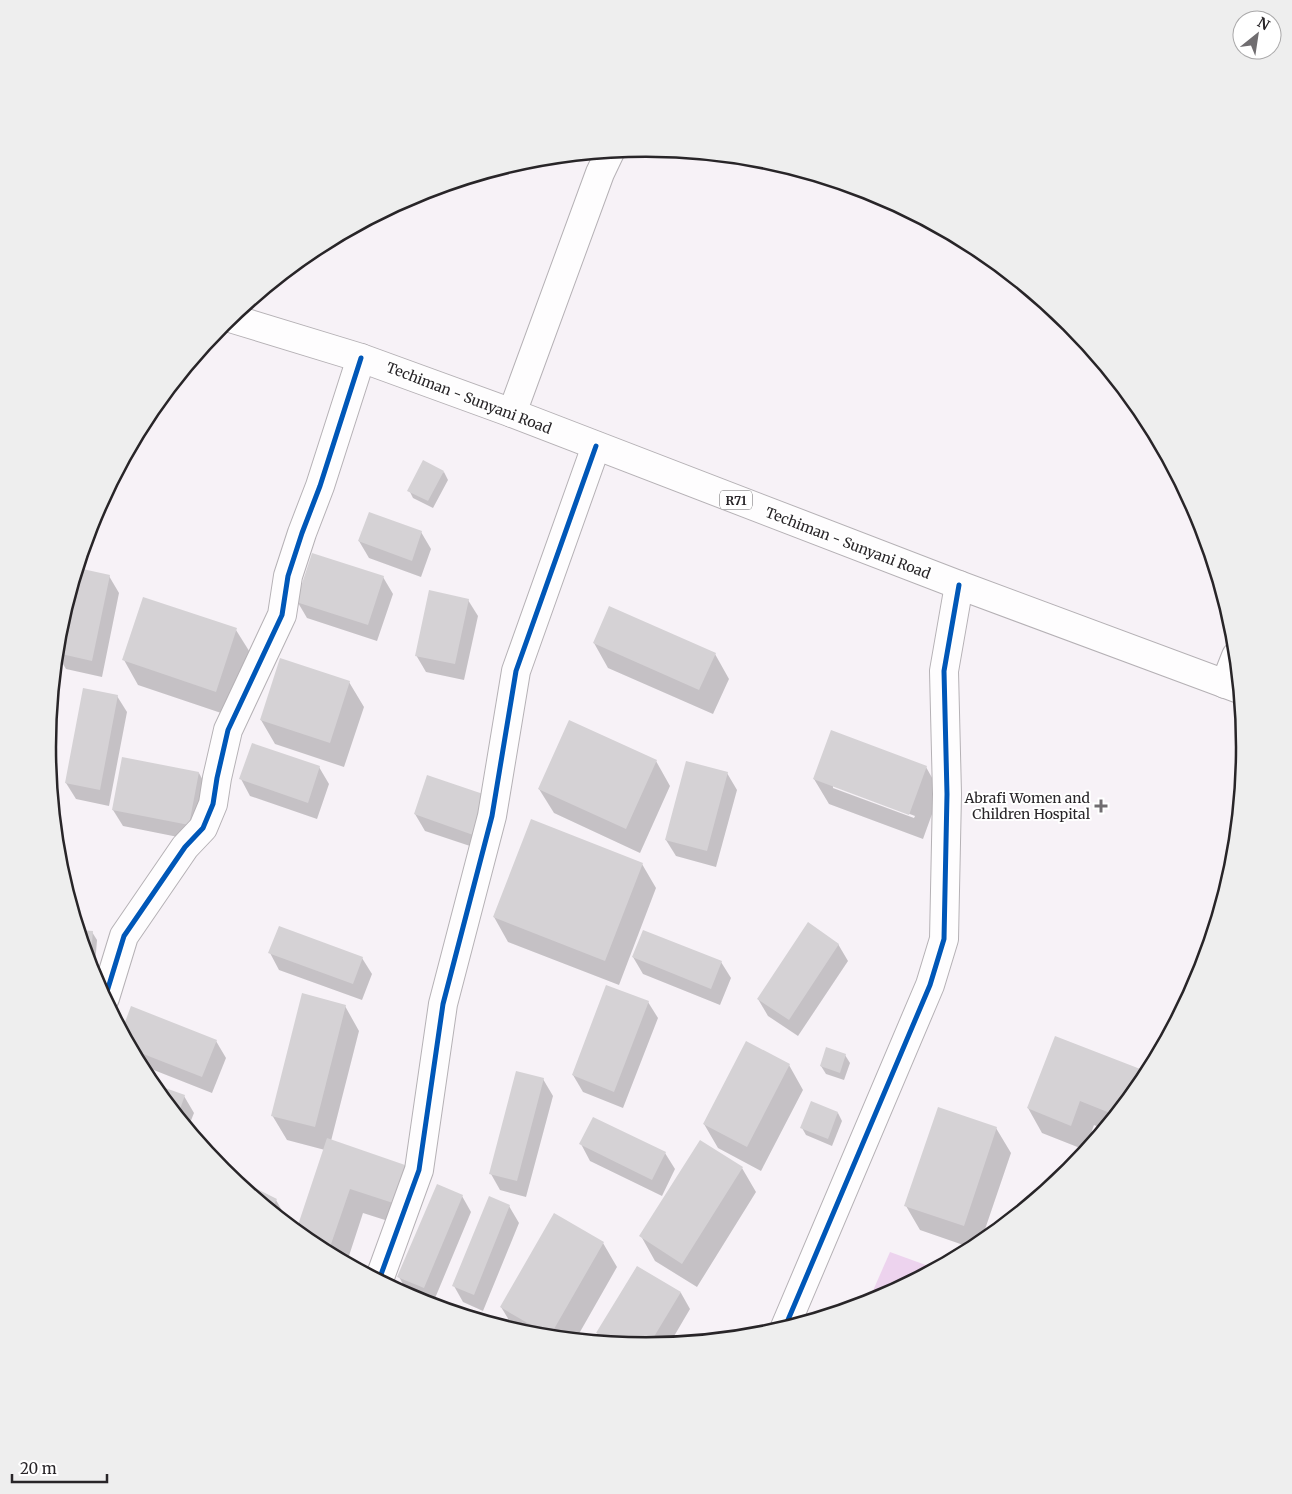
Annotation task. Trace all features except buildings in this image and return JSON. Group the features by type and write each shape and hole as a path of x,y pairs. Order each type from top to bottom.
{"street":[{"path":"512,413 607,159"},
{"name":"Techiman - Sunyani Road","path":"239,321 362,358 512,413 959,585 1232,686"},
{"path":"108,988 124,936 185,847 202,828 213,804 228,730 282,615 288,576 362,358"},
{"path":"381,1274 419,1170 443,1004 492,816 516,671 596,446"},
{"path":"788,1319 930,985 944,939 947,794 944,671 959,585"}],"shaded area":[{"path":"890,1252 927,1265 907,1276 873,1292"}],"cycle path":[{"path":"108,988 124,936 185,847 203,828 213,804 228,730 282,615 288,576 320,486 361,358"},
{"path":"381,1274 419,1170 443,1004 492,816 516,671 596,446"},
{"path":"788,1319 930,985 944,939 947,794 944,671 959,585"}],"place":[{"name":"Abrafi Women and Children Hospital","path":"1101,806"}]}
